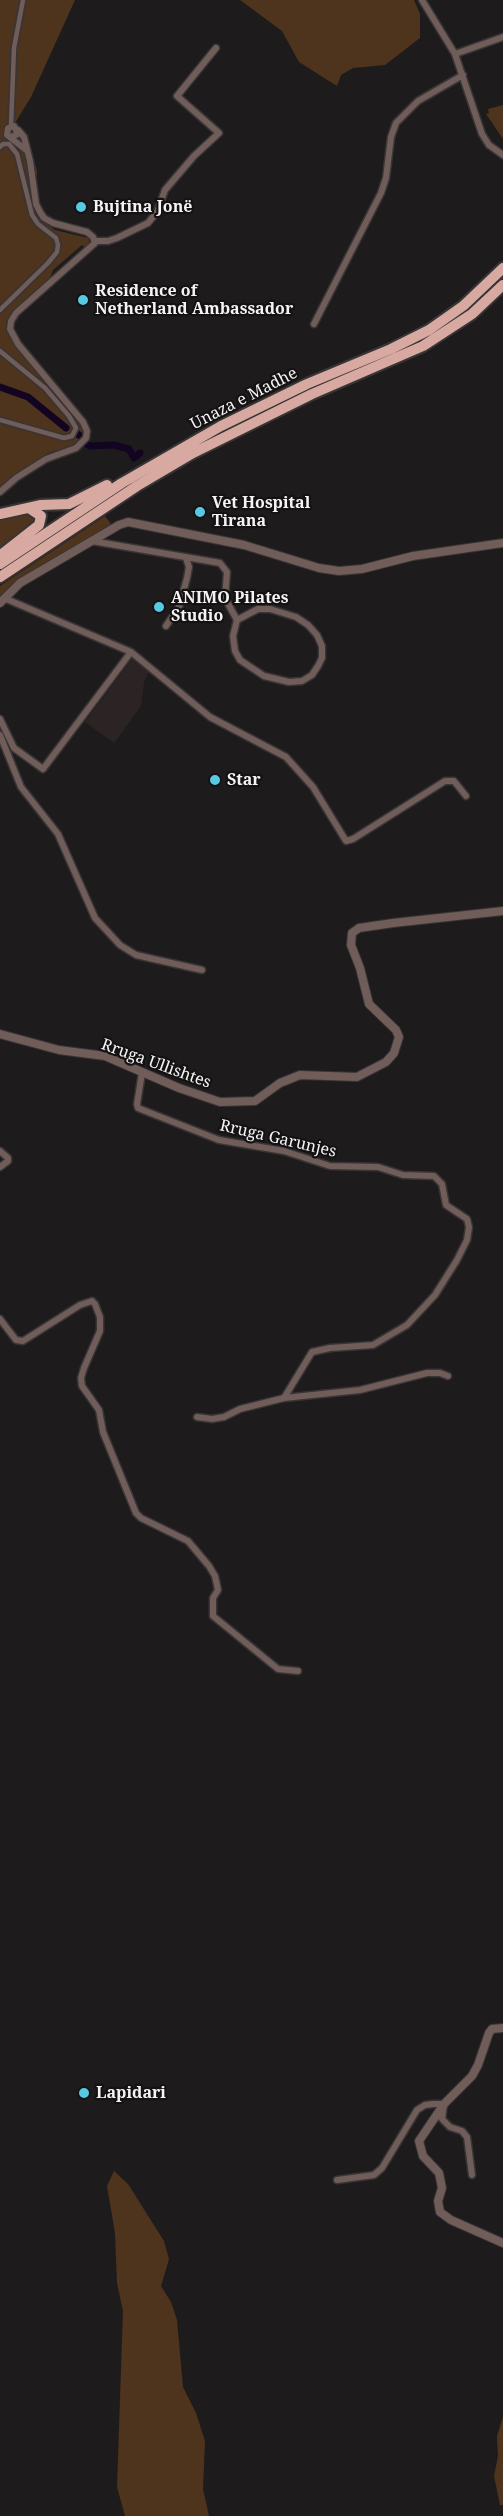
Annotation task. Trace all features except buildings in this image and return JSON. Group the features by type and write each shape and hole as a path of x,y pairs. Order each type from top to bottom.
{"highway":[{"name":"Unaza e Madhe","path":"0,564 122,483 189,443 254,408 429,330 463,306 503,268"},
{"name":"Unaza e Madhe","path":"0,577 137,486 193,453 312,394 423,346 472,314 503,285"},
{"path":"0,514 28,508 69,504 105,486 122,483"},
{"path":"0,555 39,525 41,516 28,508"}],"street":[{"path":"23,0 14,48 14,128 17,136 11,137 26,150"},
{"path":"422,0 455,54 478,128 489,145 503,155"},
{"path":"455,54 503,38"},
{"path":"14,128 24,137 32,171 36,204 44,218 53,223 87,232 95,241 117,238 148,223 157,212 165,190 194,156 219,133 177,96 216,48"},
{"path":"314,324 381,193 386,178 391,137 396,123 417,101 463,75"},
{"path":"0,147 3,144 9,144 18,154 32,215 38,224 56,238 58,245 57,252 48,263 0,310"},
{"path":"0,492 36,465 76,448 86,438 86,427 18,344 10,329 11,321 16,313 94,246 95,241"},
{"path":"0,351 45,388 69,416 76,428 72,436 64,438 0,420"},
{"path":"466,796 449,777 353,839 346,841 313,787 290,760 200,711 130,652 2,600 20,584 92,541 119,525 133,522 244,544 319,568 339,572 362,569 413,556 503,543"},
{"path":"92,541 220,563 228,575 225,598 237,621 233,636 235,651 240,660 253,670 276,680 302,681 312,675 322,658 322,646 317,635 296,617 270,609 258,609 237,621"},
{"path":"166,626 179,606 185,587 189,567 186,558"},
{"path":"0,719 14,748 43,769 130,652"},
{"path":"0,735 21,788 58,834 95,918 120,945 136,955 202,970"},
{"name":"Rruga Ullishtes","path":"0,1034 59,1050 105,1056 142,1073 220,1102 255,1101 280,1083 300,1075 357,1077 386,1062 394,1053 399,1037 396,1030 369,1004 360,968 351,945 352,933 358,928 503,911"},
{"name":"Rruga Garunjes","path":"142,1073 138,1108 201,1133 239,1145 273,1149 343,1168 378,1167 403,1174 434,1176 442,1184 446,1205 467,1220 469,1227 467,1240 457,1260 435,1294 408,1325 373,1345 330,1348 312,1352 284,1398"},
{"path":"0,1150 8,1161 0,1167"},
{"path":"0,1319 16,1340 23,1341 80,1305 92,1301 95,1304 100,1317 100,1330 84,1368 81,1378 82,1386 99,1410 103,1432 136,1513 141,1518 188,1541 209,1566 215,1576 218,1590 213,1598 213,1616 278,1669 298,1671"},
{"path":"197,1416 212,1419 224,1417 240,1409 284,1398 360,1390 427,1373 440,1373 448,1376"},
{"path":"503,2028 492,2029 472,2076 444,2104 418,2141 423,2156 439,2173 442,2188 438,2201 440,2212 451,2220 503,2243"},
{"path":"444,2104 442,2119 450,2127 462,2131 466,2137 472,2175"},
{"path":"337,2180 374,2175 382,2168 417,2110 425,2105 444,2104"}],"shaded area":[{"path":"0,0 75,0 31,97 15,123 24,130 37,171 37,175 30,176 33,204 40,219 55,230 88,238 90,243 86,249 82,245 53,270 49,280 12,312 6,322 8,333 15,345 81,423 83,436 75,445 48,453 0,488"},
{"path":"240,0 414,0 420,14 420,38 385,65 353,68 341,75 337,86 299,62 282,31"},
{"path":"503,105 503,139 486,114 489,113 488,109"},
{"path":"28,513 35,516 36,522 0,549 0,519"},
{"path":"105,516 111,524 14,584 0,598 0,586"},
{"path":"132,659 149,672 144,682 141,706 114,743 85,722"},
{"path":"114,2171 128,2184 164,2241 169,2259 161,2286 171,2302 177,2320 183,2387 196,2413 205,2441 203,2489 209,2516 125,2516 117,2487 123,2311 117,2283 115,2233 107,2186"},
{"path":"503,2417 503,2505 500,2505 494,2476 498,2456 497,2436"}],"waterway":[{"path":"0,387 28,397 66,428"},
{"path":"76,433 82,437"},
{"path":"84,443 91,446 114,445 129,449 134,458 140,453"}],"place":[{"name":"Bujtina Jonë","path":"81,207"},
{"name":"Residence of Netherland Ambassador","path":"83,300"},
{"name":"Vet Hospital Tirana","path":"200,512"},
{"name":"ANIMO Pilates Studio","path":"159,607"},
{"name":"Star","path":"215,780"},
{"name":"Lapidari","path":"84,2093"}]}
